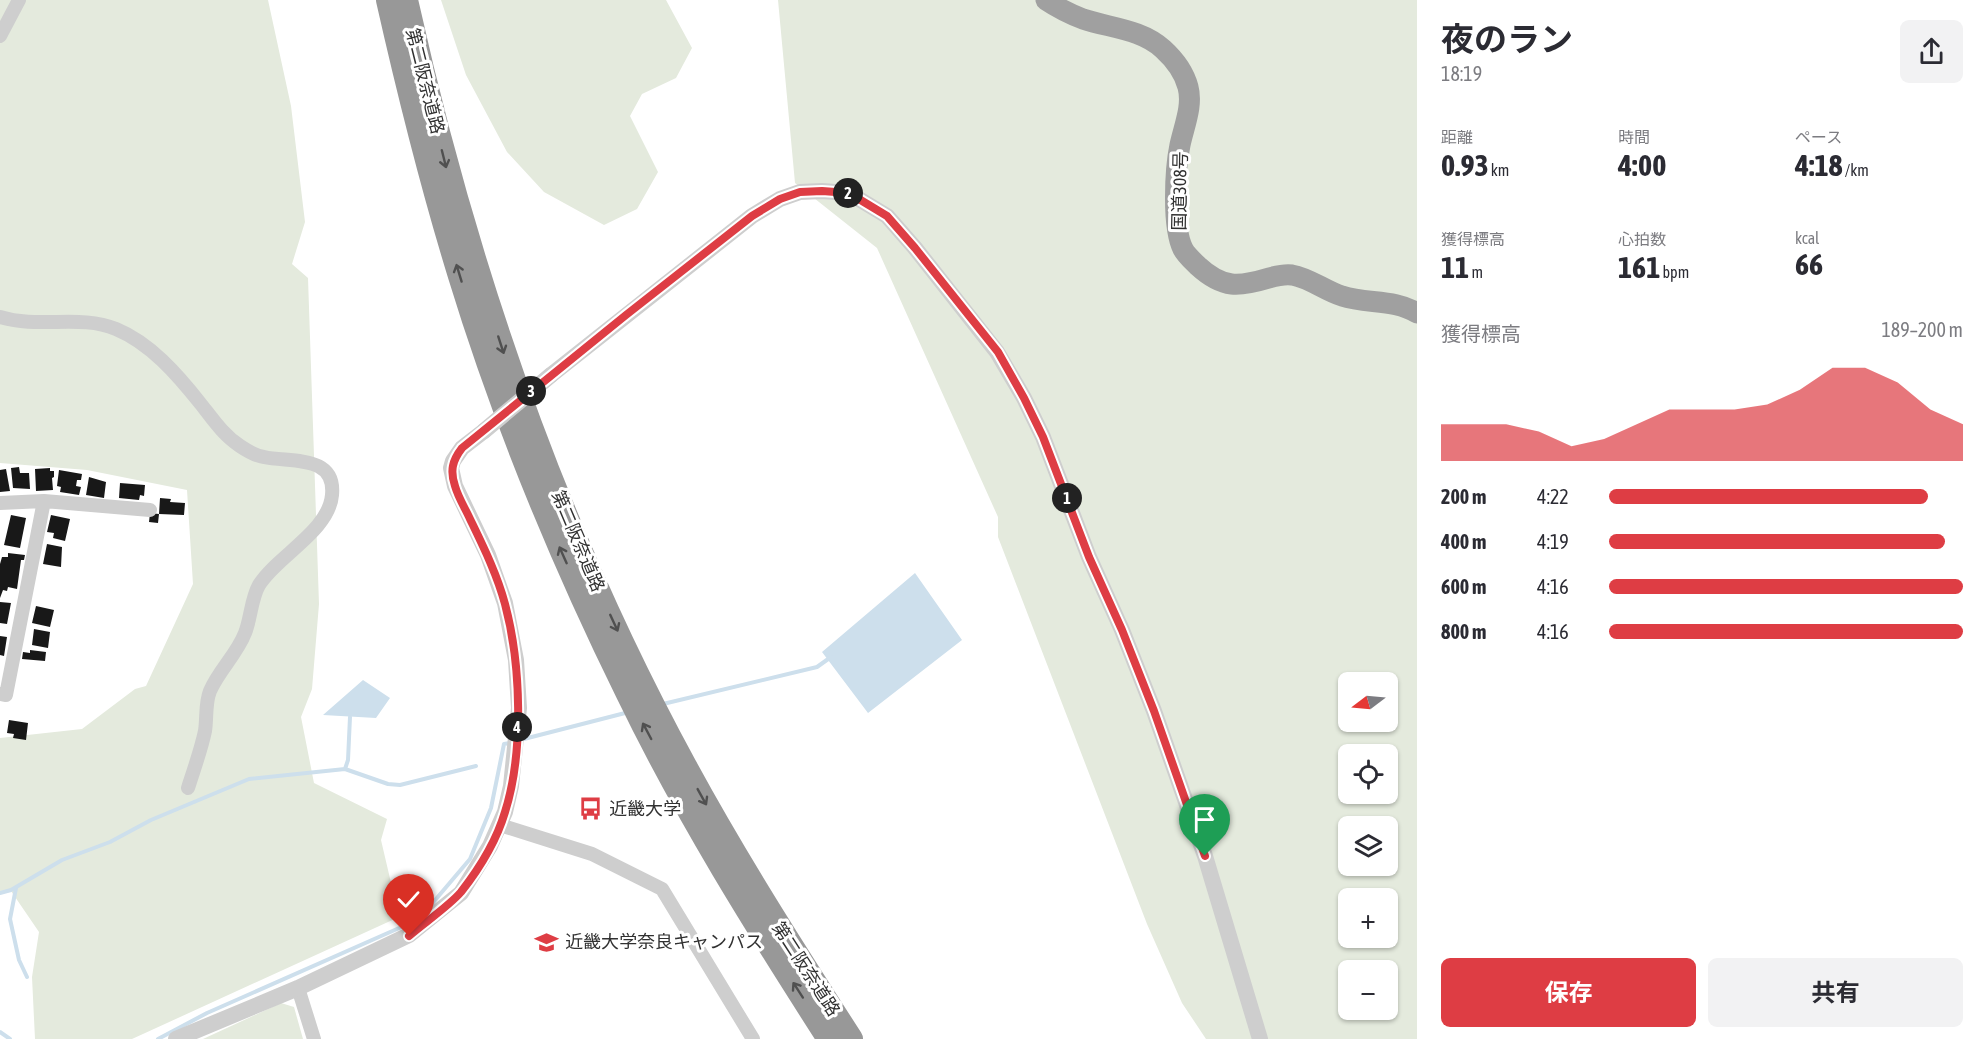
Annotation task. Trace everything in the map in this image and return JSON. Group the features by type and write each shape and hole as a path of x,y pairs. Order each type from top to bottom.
{"highway":[{"name":"第二阪奈道路","path":"388,0 430,177 460,277 489,364 558,542 629,697 668,772 716,858 829,1039"},
{"name":"第二阪奈道路","path":"406,0 447,172 477,272 534,436 574,535 641,680 683,763 737,859 851,1039"},
{"name":"国道308号","path":"1046,0 1068,13 1130,31 1153,42 1170,56 1184,76 1189,100 1176,172 1177,234 1184,250 1199,266 1216,280 1233,285 1250,284 1281,275 1292,275 1343,296 1402,305 1417,313"}],"street":[{"path":"0,36 19,0"},
{"path":"176,1039 298,988 409,936 461,893 500,825 511,786 519,708 516,660 505,603 488,555 455,486 451,468 453,461 462,448 551,375 752,216 780,199 800,192 822,191 849,193 887,216 998,352 1024,398 1043,437 1089,557 1122,630 1154,711 1205,856 1260,1039"},
{"path":"0,317 27,323 88,321 112,327 133,336 177,377 218,426 239,446 262,457 297,459 322,467 331,479 332,496 326,513 310,534 268,573 257,588 245,634 209,692 205,730 188,788"},
{"path":"0,503 44,501 150,510"},
{"path":"0,694 6,695 44,501"},
{"path":"500,825 592,854 662,889 753,1039"},
{"path":"298,988 314,1039"}],"shaded area":[{"path":"0,0 268,0 291,106 305,222 292,264 308,278 319,604 312,689 301,717 314,783 387,819 381,840 399,917 132,1039 35,1039 32,977 39,932 11,891 0,891 0,738 82,729 135,689 146,686 193,584 187,490 87,470 0,463"},
{"path":"441,0 666,0 692,48 676,78 642,94 630,116 658,172 637,209 604,225 544,192 507,152 466,75"},
{"path":"778,0 1417,0 1417,1039 1206,1039 1182,1003 1147,924 998,537 998,517 877,248 795,183"},
{"path":"281,1003 294,1007 303,1039 203,1039"}],"water":[{"path":"915,573 962,640 868,713 822,652"},
{"path":"363,680 390,698 376,718 323,715"}],"building":[{"path":"19,467 20,473 29,473 30,489 13,488 11,468"},
{"path":"50,468 50,471 54,471 53,490 36,491 35,469"},
{"path":"6,469 10,491 0,492 0,470"},
{"path":"59,470 82,474 76,486 81,487 79,495 60,492 61,487 57,486"},
{"path":"89,477 106,482 104,498 86,495"},
{"path":"120,483 145,485 144,496 140,495 139,500 119,498"},
{"path":"160,498 171,499 170,502 185,503 184,515 159,514"},
{"path":"150,513 159,514 158,523 149,522"},
{"path":"11,515 26,518 20,548 4,545"},
{"path":"51,515 70,519 65,541 53,538 54,533 47,532"},
{"path":"47,544 62,547 61,567 43,564"},
{"path":"8,553 25,555 24,560 21,560 17,589 8,587 7,591 3,590 0,598 0,564 2,557 8,557"},
{"path":"0,602 11,603 7,624 0,623"},
{"path":"36,606 54,610 50,627 32,623"},
{"path":"34,629 50,632 48,648 32,645"},
{"path":"0,636 7,637 4,656 0,655"},
{"path":"30,650 46,652 45,661 22,659 23,652 30,653"},
{"path":"9,720 28,723 26,740 13,738 14,734 7,733"}],"waterway":[{"path":"663,704 817,667 831,657"},
{"path":"520,740 629,712"},
{"path":"345,769 348,760 350,717"},
{"path":"425,912 470,859 491,808 504,744 510,743"},
{"path":"0,893 11,890 62,860 110,842 151,820 249,779 345,769 388,784 400,785 476,766"},
{"path":"16,888 10,919 19,960 27,977"},
{"path":"158,1039 207,1013 415,921"},
{"path":"0,1032 10,1039"}],"place":[{"name":"近畿大学","path":"591,809"},
{"name":"近畿大学奈良キャンパス","path":"547,942"}],"route":[{"path":"409,936 461,893 490,846 505,812 515,753 519,708 516,660 505,603 488,555 455,486 451,468 456,455 551,375 752,216 780,199 800,192 849,193 887,216 998,352 1043,437 1071,505 1089,557 1122,630 1154,711 1205,856"}]}
